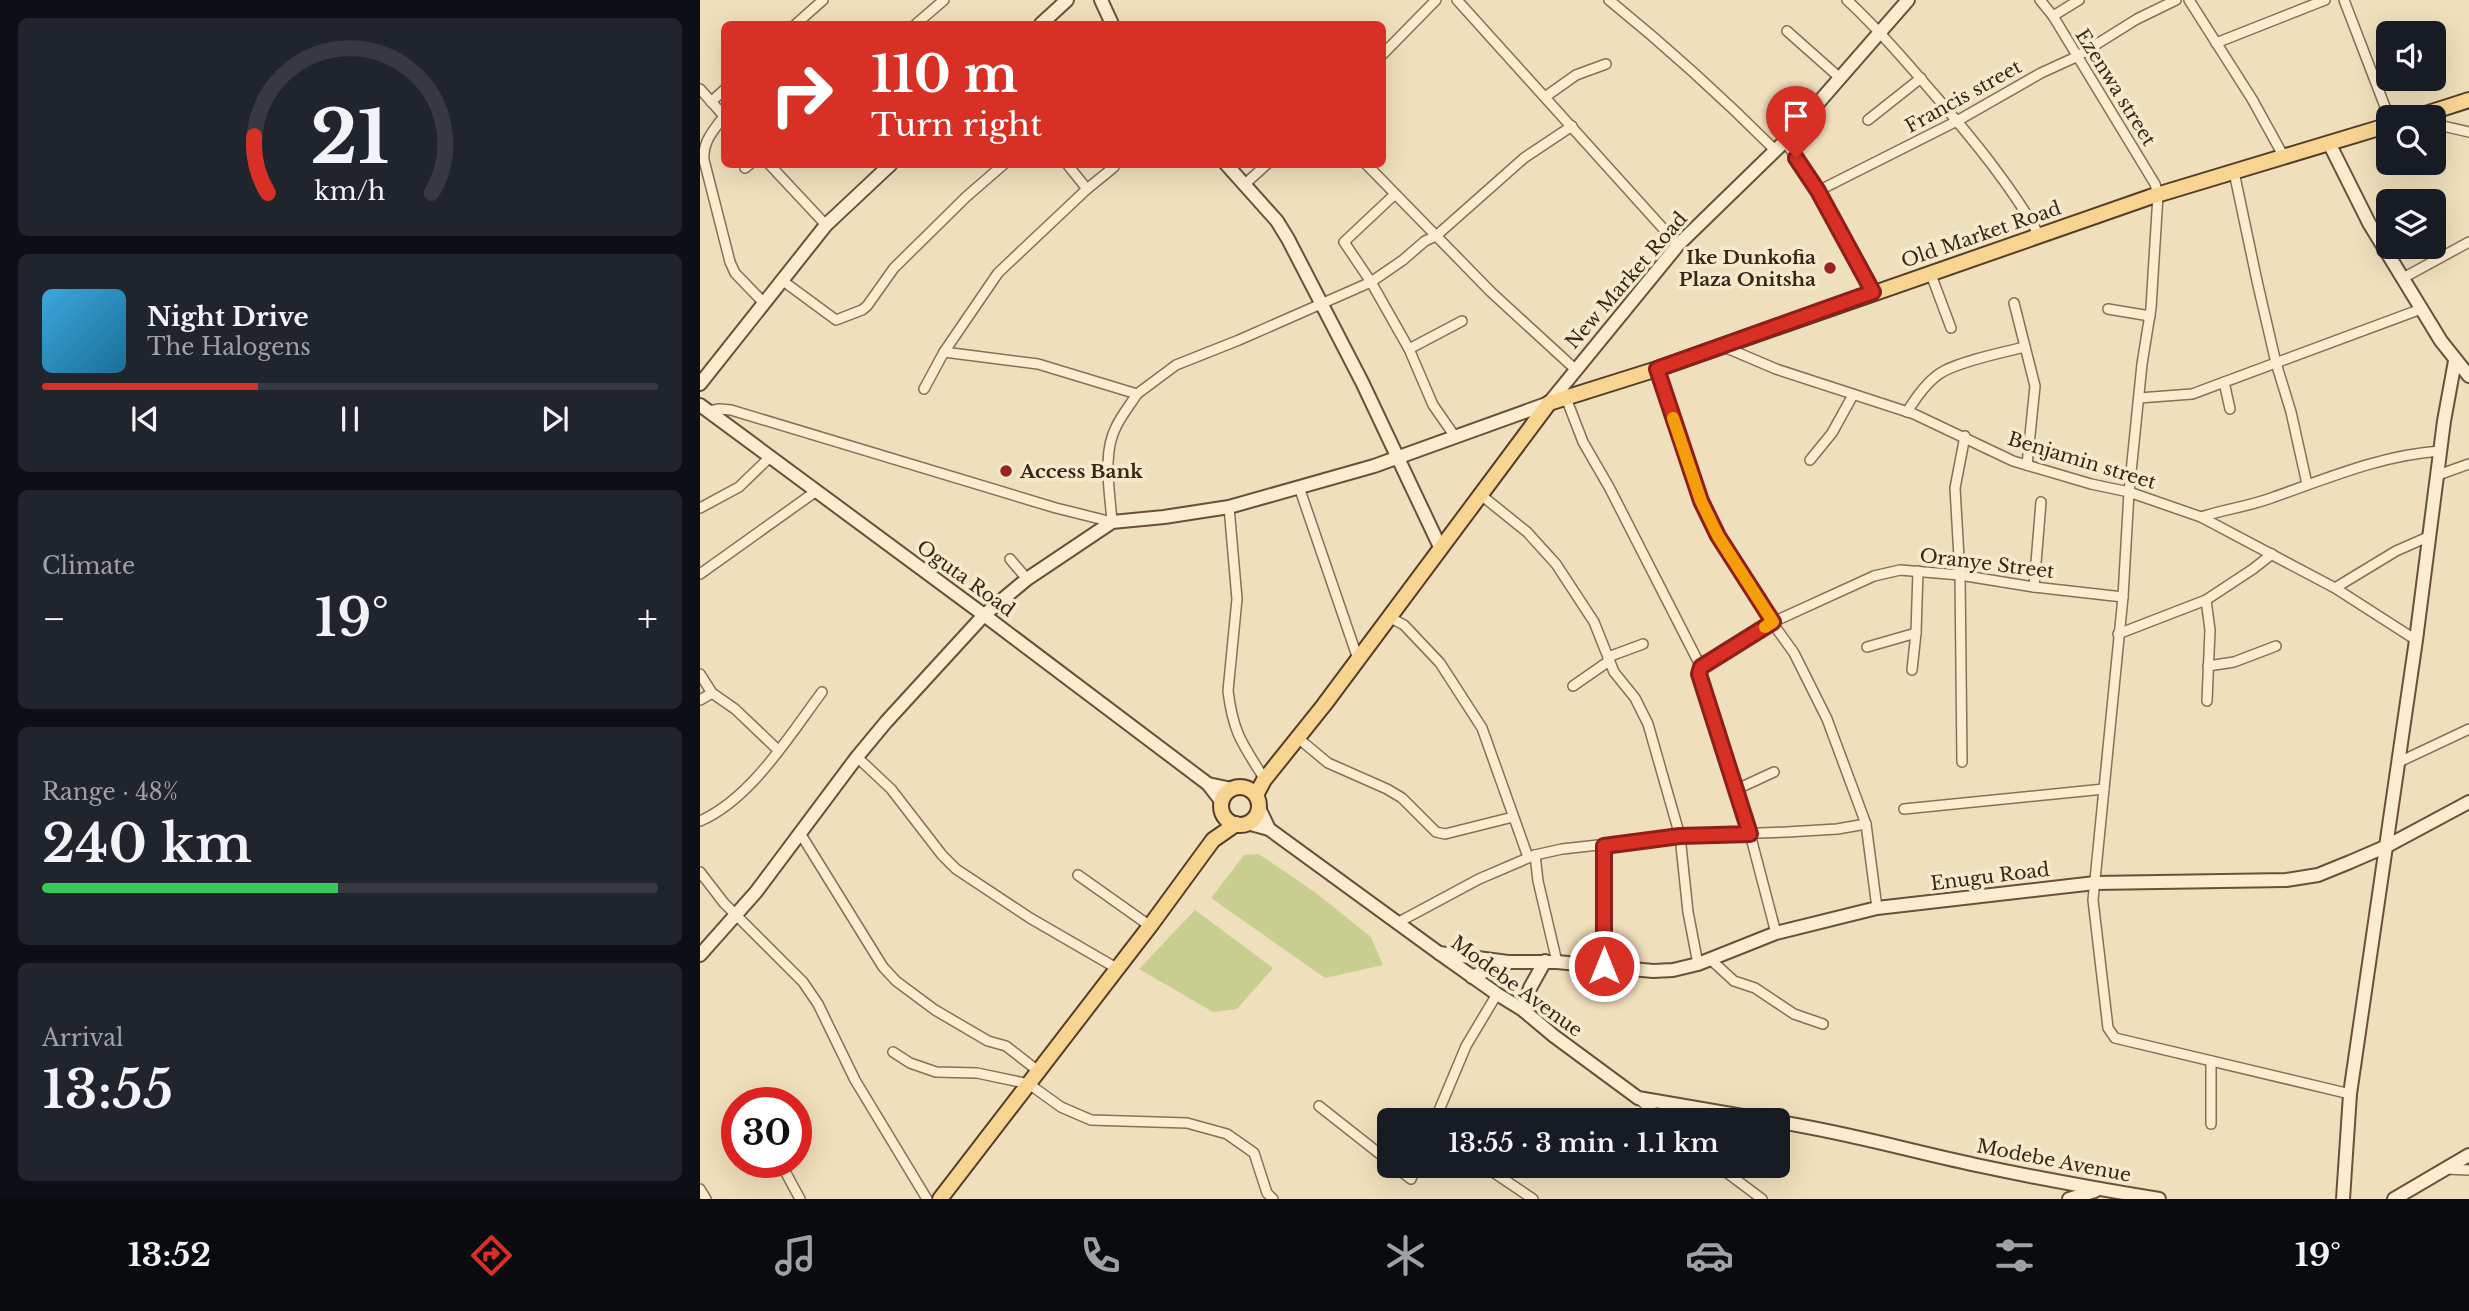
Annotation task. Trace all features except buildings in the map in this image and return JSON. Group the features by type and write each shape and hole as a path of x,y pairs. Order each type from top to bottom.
{"main road":[{"path":"2446,107 2469,100"},
{"name":"Old Market Road","path":"1549,403 1657,369 2158,195 2376,129"},
{"path":"940,1199 1118,969 1213,840 1223,808 1259,787 1326,706 1549,403"},
{"path":"1248,795 1262,775 1276,766"},
{"path":"1213,840 1255,817 1248,795"},
{"path":"1223,808 1231,822 1242,824"}],"street":[{"path":"799,21 823,0"},
{"path":"920,21 944,0"},
{"path":"1044,21 1067,0"},
{"path":"1101,0 1111,21"},
{"path":"1386,51 1436,0"},
{"path":"1457,0 1678,245"},
{"path":"1609,0 1780,145 1818,191 1873,292"},
{"path":"1847,0 1880,31 1957,121 2022,204 2039,235"},
{"name":"New Market Road","path":"1549,403 1678,245 1780,145 1908,0"},
{"name":"Ezenwa street","path":"2040,0 2053,16 2155,184 2158,195"},
{"path":"2053,16 2078,0"},
{"name":"Francis street","path":"1818,191 1957,121 2041,73 2076,57 2137,19 2176,0"},
{"path":"2189,0 2252,99 2284,157"},
{"path":"2216,43 2325,0"},
{"path":"2344,0 2384,105"},
{"path":"1787,31 1840,78"},
{"path":"1545,97 1576,75 1606,64"},
{"path":"1868,120 1921,78"},
{"path":"700,89 721,113"},
{"path":"711,102 721,93"},
{"path":"721,120 701,151 730,262 740,279 764,303"},
{"path":"1111,522 1108,456 1110,441 1115,428 1138,394 1176,365 1371,282 1425,241 1436,236 1524,158 1572,126"},
{"path":"2446,127 2469,132"},
{"path":"2329,144 2369,223 2421,309 2455,361 2469,376"},
{"path":"773,168 826,225"},
{"path":"700,384 826,225 887,168"},
{"path":"783,281 836,320 862,310 894,268 999,168"},
{"path":"1070,168 1087,189"},
{"path":"924,389 944,352 998,273 1113,168"},
{"path":"1230,168 1277,221 1288,239 1441,548"},
{"path":"1245,184 1263,168"},
{"path":"1370,168 1491,292 1575,369"},
{"path":"2234,173 2276,363 2291,412 2307,484"},
{"path":"1394,195 1344,242 1371,282 1409,349 1433,405 1456,438"},
{"path":"2158,195 2150,316 2138,398 2123,597 2095,883 2094,910 2110,1032 2115,1038 2350,1094"},
{"path":"2403,278 2469,242"},
{"path":"1930,272 1951,328"},
{"path":"2014,303 2035,386 2027,465"},
{"path":"2108,309 2150,316"},
{"path":"2138,398 2192,394 2421,309"},
{"path":"1409,349 1462,321"},
{"name":"Benjamin street","path":"1722,346 1776,369 1907,412 1965,436 2013,461 2129,492 2202,517 2334,588 2416,640"},
{"path":"1907,412 1916,397 1940,373 2025,347"},
{"path":"944,352 1038,364 1138,394"},
{"path":"2343,1199 2350,1094 2416,640 2431,512 2455,361"},
{"path":"1657,369 1701,501 1718,536 1794,653 1827,719 1866,824 1877,908"},
{"path":"2224,382 2230,409"},
{"path":"1810,460 1832,433 1853,395"},
{"path":"1566,398 1583,442 1609,487 1701,667 1699,674 1750,834 1776,933"},
{"path":"702,407 731,411 1111,522 1229,507 1398,458 1549,403"},
{"name":"Oguta Road","path":"702,407 1208,784"},
{"path":"1962,762 1960,575 1955,488 1965,436"},
{"path":"2202,517 2272,498 2366,465 2423,452 2440,451"},
{"path":"700,508 739,487 770,457"},
{"path":"2438,475 2469,464"},
{"path":"1299,487 1354,667"},
{"path":"700,574 815,492"},
{"path":"1481,495 1527,532 1556,564 1594,622 1614,672 1635,698 1648,724 1680,836 1688,912 1704,961 1734,981 1755,988 1794,1014 1823,1024"},
{"path":"2034,587 2041,502"},
{"path":"1229,507 1237,598 1228,691 1232,723 1262,775"},
{"path":"701,952 737,915 857,757 984,615 1027,579 1111,522"},
{"path":"2334,588 2396,551 2430,537"},
{"path":"2118,634 2206,600 2272,554"},
{"path":"1010,559 1027,579"},
{"name":"Oranye Street","path":"1701,667 1773,622 1874,576 1899,570 1960,575 2123,597"},
{"path":"1912,670 1918,571"},
{"path":"2206,600 2210,630 2207,701"},
{"path":"1389,617 1404,625 1440,663 1473,714 1493,755 1513,817 1531,856 1538,881 1551,961 1530,988 1523,1010"},
{"path":"1867,648 1916,633"},
{"path":"1573,686 1609,659 1643,644"},
{"path":"2208,666 2234,662 2276,646"},
{"path":"700,674 712,693 735,709 778,750"},
{"path":"700,821 732,803 778,750 822,692"},
{"path":"700,700 712,693"},
{"path":"2399,762 2469,729"},
{"path":"1298,738 1328,763 1402,798 1436,832 1445,834 1513,817"},
{"path":"857,757 891,789 956,869 1030,918 1118,969"},
{"path":"1735,790 1774,772"},
{"path":"1208,784 1248,795 1269,829"},
{"path":"1208,784 1223,808"},
{"path":"1904,809 2104,789"},
{"name":"Enugu Road","path":"1508,962 1551,961 1653,971 1673,970 1776,933 1877,908 2095,883 2286,880 2318,875 2387,846 2469,802"},
{"path":"1242,824 1269,829"},
{"path":"1397,923 1479,878 1531,856 1562,849 1680,836 1838,829 1866,824"},
{"name":"Modebe Avenue","path":"1269,829 1439,953 1523,1010 1638,1098 1696,1108"},
{"path":"800,833 883,967 896,981 935,1010 988,1041 1006,1046 1038,1071"},
{"path":"1604,846 1604,966"},
{"path":"700,872 737,915 803,982 818,1004 855,1080 927,1199"},
{"path":"1078,875 1150,926"},
{"path":"1439,953 1508,962"},
{"path":"1472,976 1508,962"},
{"path":"1440,1108 1466,1046 1497,994"},
{"path":"893,1052 910,1063 936,1072 977,1073 1029,1084 1061,1107 1091,1120 1187,1122 1227,1134 1254,1153 1267,1193 1273,1199"},
{"path":"2210,1124 2211,1061"},
{"path":"1638,1098 1649,1108"},
{"path":"1319,1106 1377,1152"},
{"name":"Modebe Avenue","path":"1790,1124 1827,1129 1975,1165 2160,1199"},
{"path":"2395,1199 2469,1155"},
{"path":"2444,1169 2469,1170"},
{"path":"789,1178 800,1199"},
{"path":"1502,1178 1533,1199"},
{"path":"1734,1178 1762,1199"},
{"path":"700,1189 706,1199"},
{"path":"2069,1199 2098,1189"}],"green space":[{"path":"1259,854 1316,893 1371,937 1383,965 1325,978 1211,898 1244,855"},
{"path":"1195,910 1273,968 1237,1009 1213,1012 1139,969"}],"slow traffic":[{"path":"1673,418 1701,501 1718,536 1773,622 1765,627"}],"place":[{"name":"Ike Dunkofia Plaza Onitsha","path":"1830,268"},
{"name":"Access Bank","path":"1006,471"}],"route":[{"path":"1604,966 1604,846 1680,836 1750,834 1699,674 1701,667 1773,622 1718,536 1701,501 1657,369 1873,292 1818,191 1796,158"}]}
